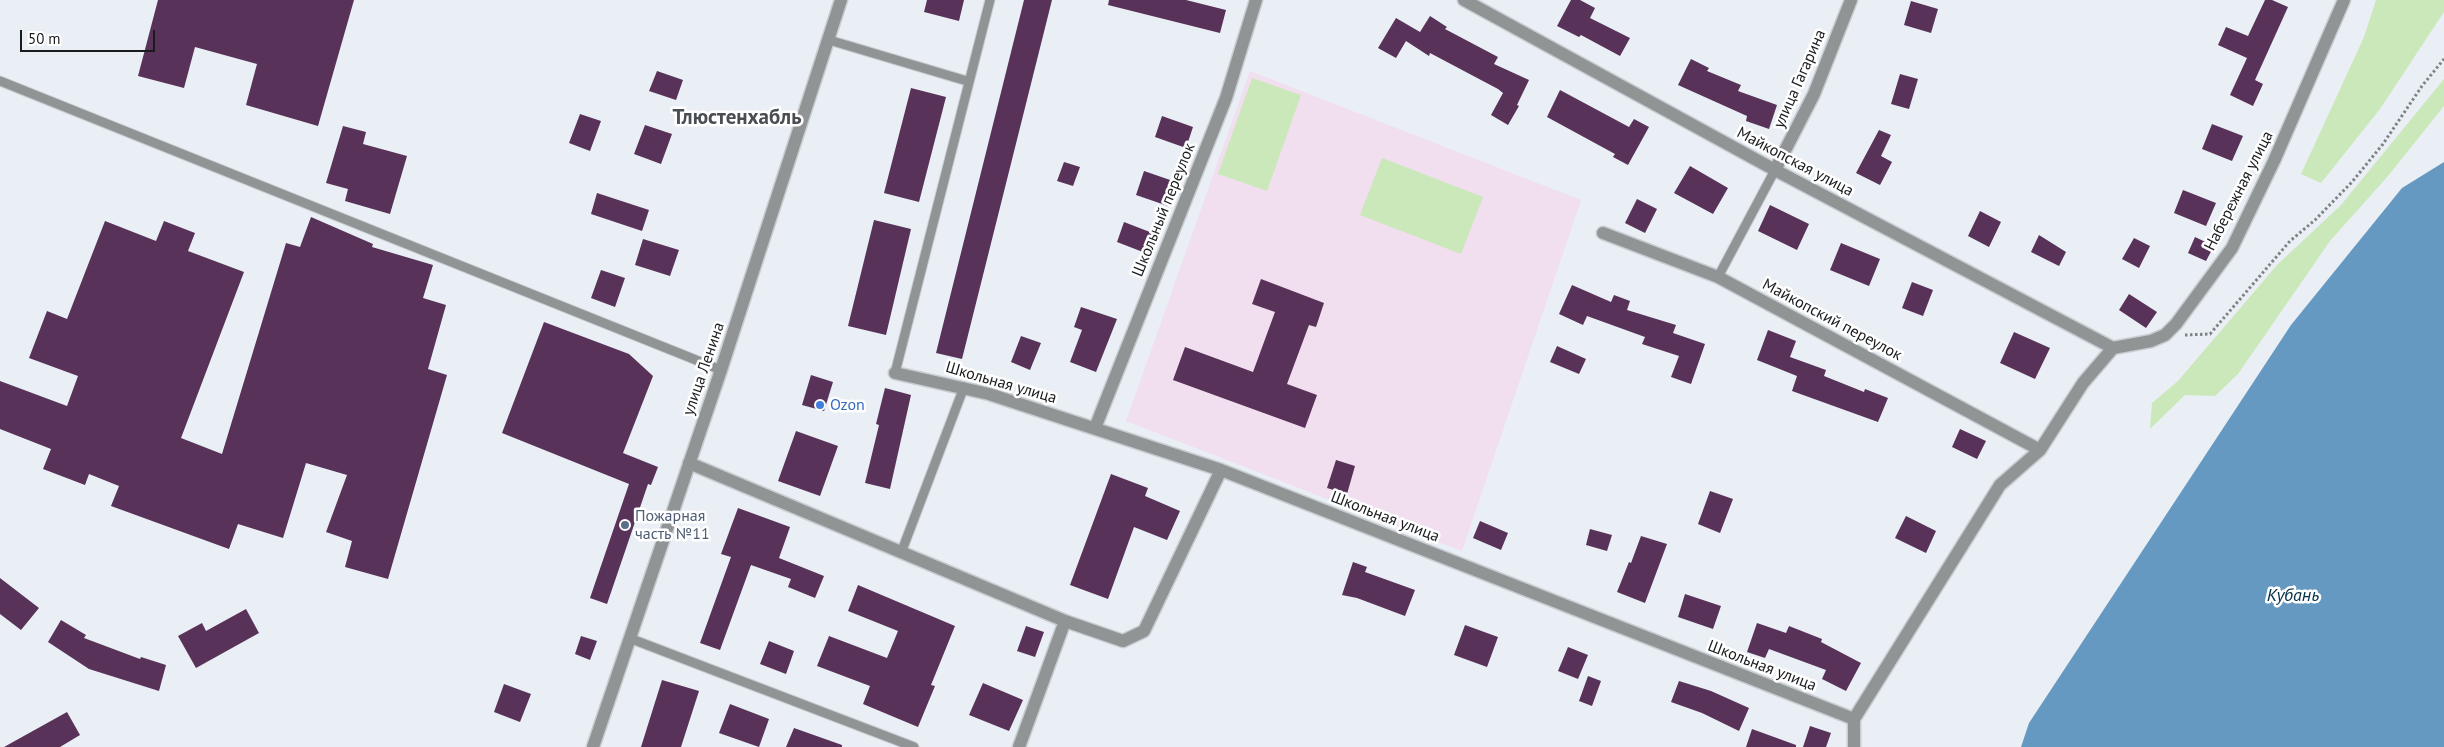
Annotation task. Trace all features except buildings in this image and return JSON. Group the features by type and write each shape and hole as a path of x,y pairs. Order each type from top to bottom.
{"street":[{"name":"улица Ленина","path":"593,747 721,370 841,0"},
{"name":"Школьный переулок","path":"1094,428 1226,98 1256,0"},
{"name":"Майкопская улица","path":"1464,0 1775,170 2113,348"},
{"name":"улица Гагарина","path":"1775,170 1814,94 1851,0"},
{"name":"Набережная улица","path":"2165,336 2232,248 2274,161 2344,0"},
{"name":"Майкопский переулок","path":"1603,233 1718,276 2040,450"},
{"path":"1854,747 1854,719 2000,485 2040,450 2083,383 2113,348 2151,341 2165,336"},
{"name":"Школьная улица","path":"895,373 964,386 1221,470 1854,719"},
{"path":"689,463 901,553 1065,620 1122,641 1144,632 1221,470"},
{"path":"1019,747 1065,620"}],"lane":[{"path":"895,373 967,81 990,0"},
{"path":"829,40 967,81"},
{"path":"0,81 721,370"},
{"path":"1718,276 1775,170"},
{"path":"901,553 964,386"},
{"path":"629,638 914,747"}],"path":[{"path":"2165,336 2210,334 2290,241 2315,220 2352,182 2383,144 2422,86 2444,59"}],"shaded area":[{"path":"1250,71 1581,200 1462,551 1126,421"}],"green space":[{"path":"2376,0 2444,0 2444,12 2380,109 2321,183 2301,174 2364,37"},
{"path":"1252,78 1301,95 1267,191 1218,174"},
{"path":"2444,79 2444,106 2388,176 2330,241 2238,374 2215,396 2185,395 2150,429 2152,403 2178,381 2277,265 2341,205"},
{"path":"1382,158 1483,197 1461,254 1360,215"}],"water":[{"name":"Кубань","path":"2444,162 2444,747 2021,747 2029,723 2291,325 2402,188"}],"place":[{"name":"Ozon","path":"820,405"},
{"name":"Пожарная часть №11","path":"625,525"}],"district":[{"name":"Тлюстенхабль","path":"737,118"}]}
